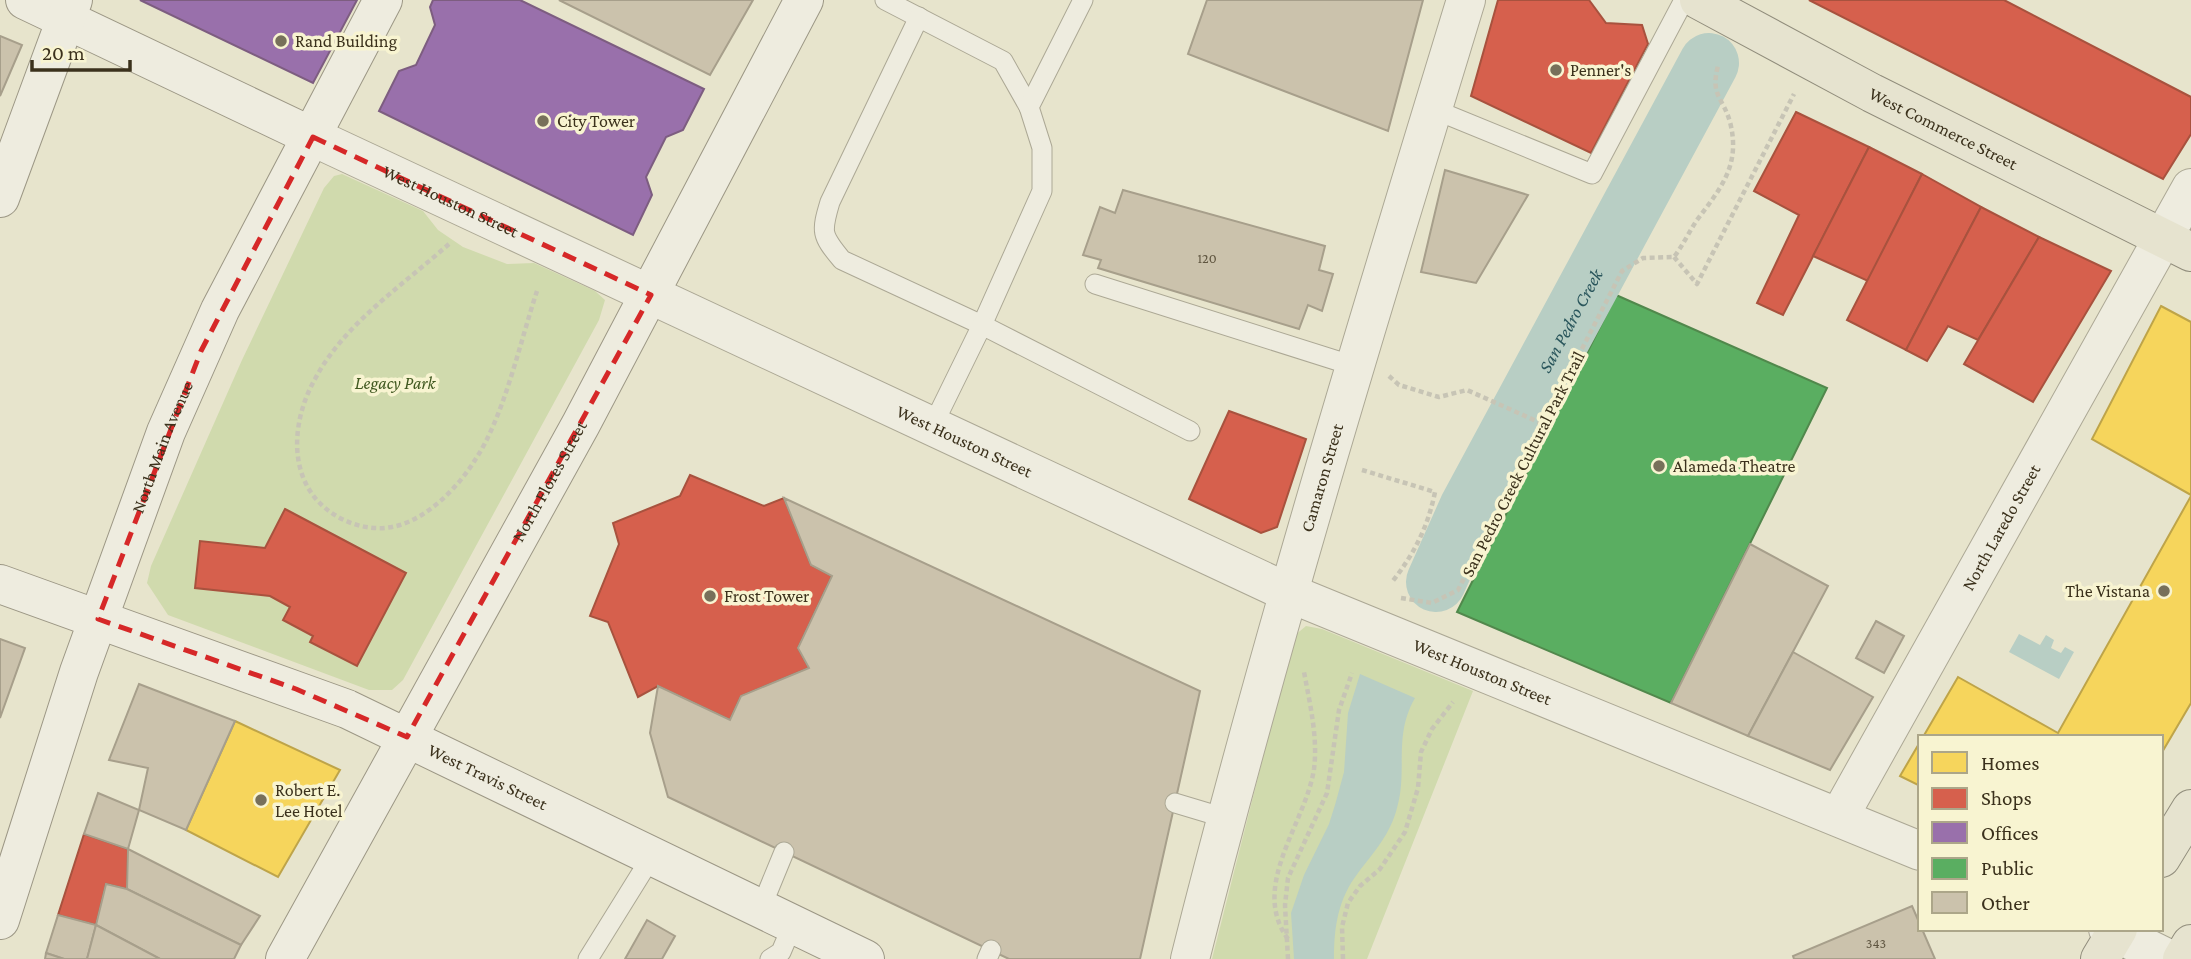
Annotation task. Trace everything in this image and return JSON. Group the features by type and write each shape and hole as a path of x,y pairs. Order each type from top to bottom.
{"main road":[{"name":"West Commerce Street","path":"1699,0 1872,93 2177,244"},
{"path":"2163,855 2191,809"},
{"path":"2182,959 2191,944"}],"street":[{"name":"West Houston Street","path":"25,0 69,9 313,137 1289,593 1918,850"},
{"name":"North Main Avenue","path":"3,897 98,619 166,432 201,351 383,0"},
{"name":"North Flores Street","path":"285,959 651,295 804,0"},
{"name":"Camaron Street","path":"1190,959 1225,818 1289,593 1370,369 1433,109 1466,0"},
{"path":"0,198 69,9"},
{"name":"North Laredo Street","path":"1839,817 2177,244 2191,187"},
{"name":"West Travis Street","path":"0,584 296,688 407,737 652,856 778,941 865,959"},
{"path":"2111,937 2169,959"}],"lane":[{"path":"885,0 1003,61 1029,107 1042,148 1042,191 982,326 932,427"},
{"path":"1029,107 1083,0"},
{"path":"1433,109 1592,174 1684,0"},
{"path":"919,17 830,202 822,228 827,242 842,260 982,326 1190,431"},
{"path":"1095,284 1370,369"},
{"path":"1175,803 1225,818"},
{"path":"778,941 784,852"},
{"path":"588,959 652,856"}],"path":[{"path":"1718,66 1714,83 1731,128 1731,163 1724,185 1674,257 1697,284 1794,94"},
{"path":"449,244 335,347 310,388 298,425 296,457 303,482 316,501 330,513 354,524 376,529 416,517 447,495 475,460 492,429 537,291"},
{"name":"San Pedro Creek Cultural Park Trail","path":"1395,597 1432,603 1458,590 1622,271 1643,258 1674,257"},
{"path":"1370,369 1399,385 1439,397 1467,390 1543,424"},
{"path":"1357,468 1435,492 1429,521 1412,556 1392,582"},
{"path":"1288,939 1277,924 1277,876 1287,843 1306,803 1314,768 1313,718 1300,662"},
{"path":"1288,959 1285,905 1288,878 1327,793 1339,710 1352,673"},
{"path":"1343,959 1342,927 1348,903 1360,886 1380,869 1405,832 1418,788 1421,752 1432,729 1453,702"}],"highlighted area":[{"path":"313,137 651,295 407,737 296,689 98,619 201,351"}],"green space":[{"name":"Legacy Park","path":"342,174 423,211 438,230 463,247 507,264 534,263 595,291 605,300 599,320 403,680 392,690 369,690 168,615 147,583 151,566 242,360 324,188 334,176"},
{"path":"1306,626 1322,629 1473,691 1367,959 1212,959 1294,636"}],"shaded area":[{"path":"2019,634 2040,645 2046,635 2054,640 2051,648 2061,653 2065,647 2074,652 2059,679 2009,652"},
{"path":"1360,674 1415,698 1404,726 1397,808 1386,835 1346,893 1336,925 1334,959 1294,959 1291,913 1304,875 1329,824 1335,805 1344,772 1348,713"}],"building: Homes":[{"path":"2161,306 2191,322 2191,495 2092,439"},
{"name":"The Vistana","path":"2191,496 2191,703 2163,751 2163,735 1924,735 1958,677 2058,733"},
{"name":"Robert E. Lee Hotel","path":"235,721 340,770 278,877 186,830"},
{"path":"1918,745 1918,785 1900,776"}],"building: Shops":[{"name":"Penner's","path":"1498,0 1589,0 1606,23 1642,25 1648,44 1591,153 1471,96"},
{"path":"1809,0 2004,0 2191,97 2191,134 2163,179"},
{"path":"1796,112 1869,147 1783,315 1757,303 1799,215 1754,191"},
{"path":"1869,147 1922,174 1868,281 1813,256"},
{"path":"1922,174 1981,207 1906,350 1847,320"},
{"path":"1981,207 2039,237 1978,340 1948,326 1927,361 1906,350"},
{"path":"2039,237 2111,271 2033,402 1964,364"},
{"path":"1229,411 1306,439 1277,527 1261,533 1189,499"},
{"name":"Frost Tower","path":"690,475 764,506 784,498 811,565 832,576 798,648 809,668 741,696 730,720 658,686 638,697 608,622 590,616 619,544 613,523 680,496"},
{"path":"285,509 406,573 357,666 310,642 313,636 283,620 290,607 270,596 195,588 200,541 265,548"},
{"path":"84,834 128,849 127,889 106,884 96,925 58,915"}],"building: Offices":[{"name":"Rand Building","path":"140,0 357,0 313,83"},
{"name":"City Tower","path":"433,0 520,0 704,89 683,130 666,137 646,177 652,195 633,235 379,111 399,71 416,65 435,25 430,7"}],"building: Public":[{"name":"Alameda Theatre","path":"1616,295 1827,388 1671,703 1457,612"}],"building: Other":[{"path":"559,0 753,0 710,75"},
{"path":"1207,0 1423,0 1388,131 1188,54"},
{"path":"0,36 22,45 0,96"},
{"path":"1445,170 1528,195 1476,283 1421,272"},
{"path":"1123,190 1325,246 1319,270 1333,274 1322,311 1308,305 1299,329 1098,268 1101,260 1083,255 1100,207 1115,213"},
{"path":"784,498 1200,691 1140,959 1009,959 668,797 650,733 658,686 730,720 741,696 809,668 798,648 832,576 811,565"},
{"path":"1750,544 1828,586 1748,736 1671,703"},
{"path":"1876,621 1904,636 1884,673 1856,658"},
{"path":"0,639 25,648 0,718"},
{"path":"1793,652 1873,697 1830,770 1748,736"},
{"path":"139,684 235,721 186,830 139,810 148,768 109,760"},
{"path":"98,793 139,810 128,849 84,834"},
{"path":"128,849 260,916 241,945 127,889"},
{"path":"106,884 127,889 241,945 234,959 160,959 96,925"},
{"path":"1912,906 1918,920 1918,931 1923,931 1935,959 1794,959 1793,956"},
{"path":"58,915 96,925 87,959 64,959 46,953"},
{"path":"647,920 675,936 662,959 625,959"},
{"path":"96,925 160,959 87,959"},
{"path":"46,953 64,959 45,959"}],"waterway":[{"name":"San Pedro Creek","path":"1436,582 1469,508 1709,63"}],"place":[{"name":"Rand Building","path":"281,41"},
{"name":"Penner's","path":"1556,70"},
{"name":"City Tower","path":"543,121"},
{"name":"Alameda Theatre","path":"1659,466"},
{"name":"The Vistana","path":"2164,591"},
{"name":"Frost Tower","path":"710,596"},
{"name":"Robert E. Lee Hotel","path":"261,800"}]}
